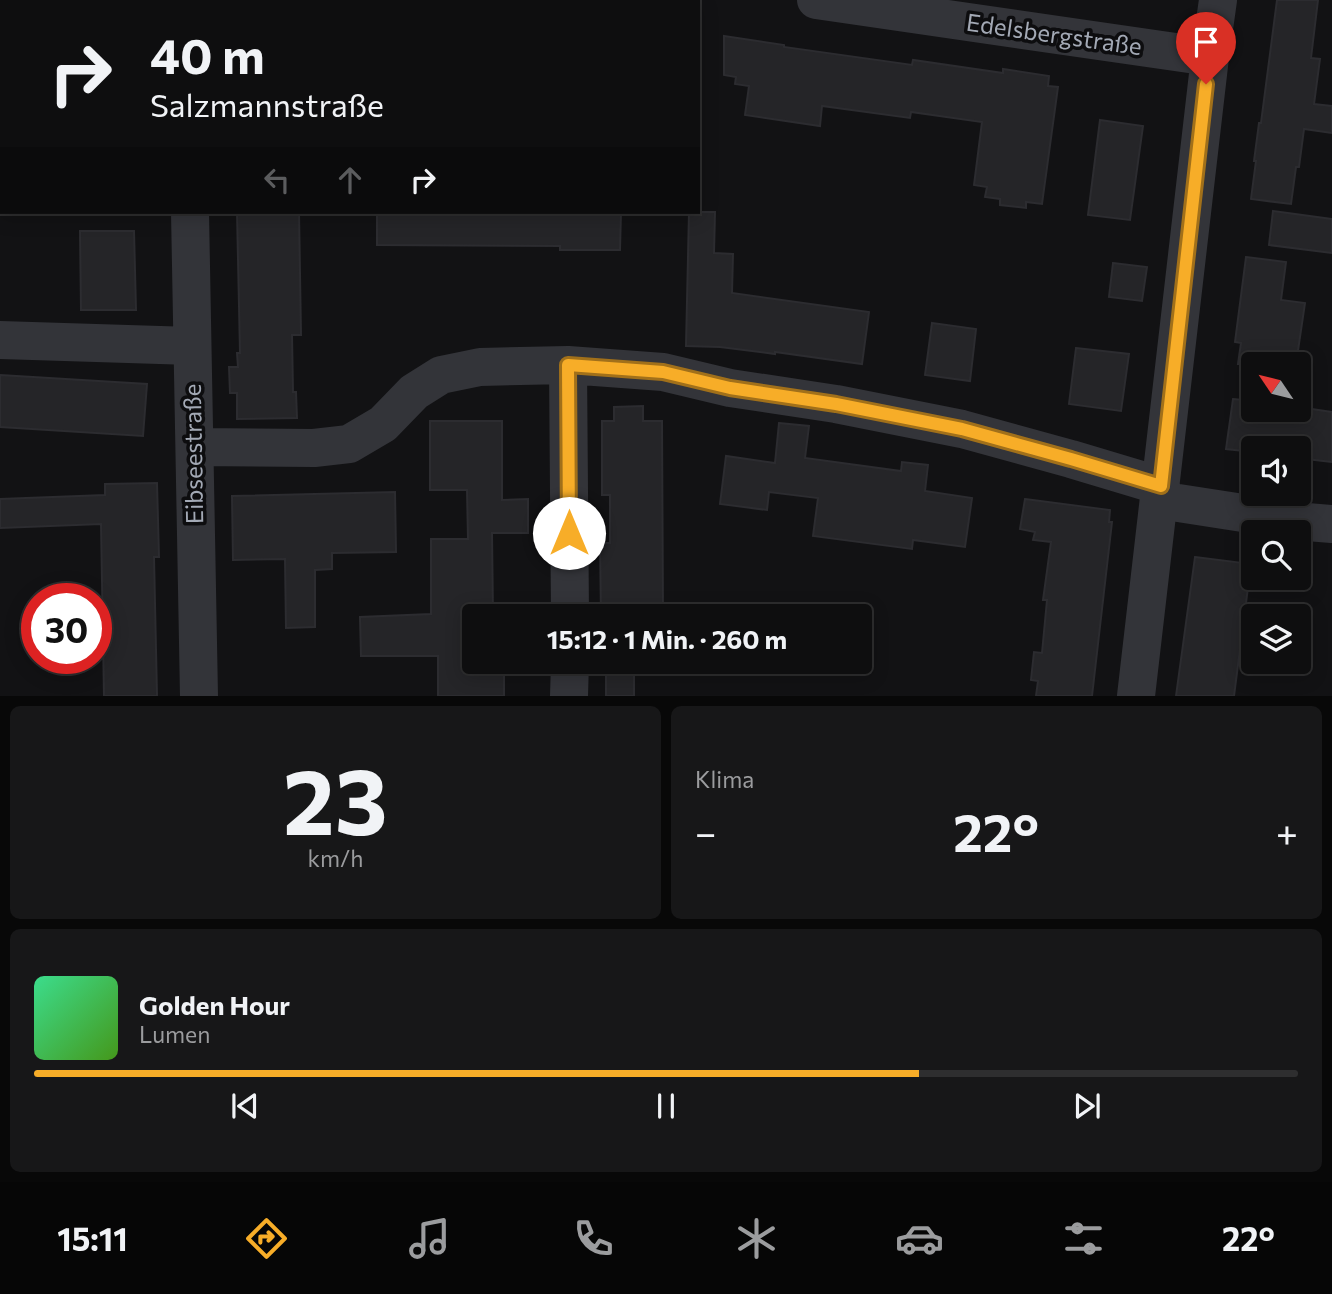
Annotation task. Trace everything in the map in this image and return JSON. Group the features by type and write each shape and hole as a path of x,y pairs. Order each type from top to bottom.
{"street":[{"name":"Edelsbergstraße","path":"816,0 1210,57"},
{"path":"1136,695 1218,0"},
{"name":"Eibseestraße","path":"190,214 199,695"},
{"path":"0,340 192,346"},
{"path":"568,365 570,604"},
{"path":"195,447 314,448 349,444 383,424 414,392 442,375 480,368 568,365 663,372 730,388 836,404 962,429 1071,459 1160,494 1296,521 1332,524"},
{"path":"569,695 570,674"}],"building":[{"path":"1277,0 1318,0 1311,58 1320,59 1314,104 1332,106 1332,133 1304,129 1291,204 1251,199"},
{"path":"724,36 912,65 913,60 1003,73 1003,69 1049,76 1048,86 1058,87 1042,204 1026,202 1026,208 1000,205 1000,199 985,197 987,187 974,185 982,122 911,112 910,118 822,106 820,126 745,115 749,86 735,84 736,77 724,75"},
{"path":"1100,120 1143,126 1130,220 1088,215"},
{"path":"1273,211 1332,219 1332,253 1269,245"},
{"path":"715,212 714,253 733,254 732,293 869,312 862,364 775,352 686,346 689,214"},
{"path":"237,214 299,214 301,335 292,335 293,392 296,392 297,418 237,419 237,393 230,393 229,367 238,367 237,353 240,353"},
{"path":"377,214 621,214 620,250 560,250 560,246 377,245"},
{"path":"80,231 134,231 136,310 81,310"},
{"path":"1246,257 1286,262 1281,300 1305,303 1298,352 1241,352 1241,364 1238,364 1241,343 1235,342"},
{"path":"1113,263 1147,267 1142,301 1109,297"},
{"path":"932,323 976,329 970,381 925,375"},
{"path":"1076,348 1129,354 1121,411 1069,404"},
{"path":"0,375 147,384 143,436 0,427"},
{"path":"1233,399 1241,400 1241,422 1311,422 1311,409 1332,412 1332,462 1311,460 1311,436 1241,436 1241,451 1226,449"},
{"path":"643,406 643,421 662,421 663,604 601,604 600,543 610,543 610,495 602,495 602,421 614,421 614,407"},
{"path":"430,421 502,421 502,500 528,499 528,533 492,533 493,604 462,604 462,674 504,674 504,696 438,696 438,656 361,656 360,617 431,614 431,539 468,539 467,490 430,490"},
{"path":"779,423 809,426 805,458 901,471 902,462 928,465 925,491 972,498 965,547 913,540 912,549 813,536 818,498 769,492 767,510 720,504 726,456 775,463"},
{"path":"157,483 159,557 154,557 157,696 104,696 104,674 112,674 112,583 102,583 101,524 0,528 0,499 105,495 105,484"},
{"path":"395,492 396,552 332,553 332,569 315,570 315,627 286,628 285,559 233,560 232,496"},
{"path":"1025,499 1110,510 1109,522 1112,522 1092,696 1036,696 1038,681 1031,680 1034,652 1042,653 1047,600 1043,600 1051,542 1033,540 1035,532 1020,529"},
{"path":"1195,557 1241,563 1241,590 1248,590 1246,604 1241,604 1241,642 1234,696 1176,696"},
{"path":"606,674 634,674 634,696 606,696"}],"route":[{"path":"569,533 568,365 663,372 730,388 836,404 962,429 1161,486 1206,84"}]}
